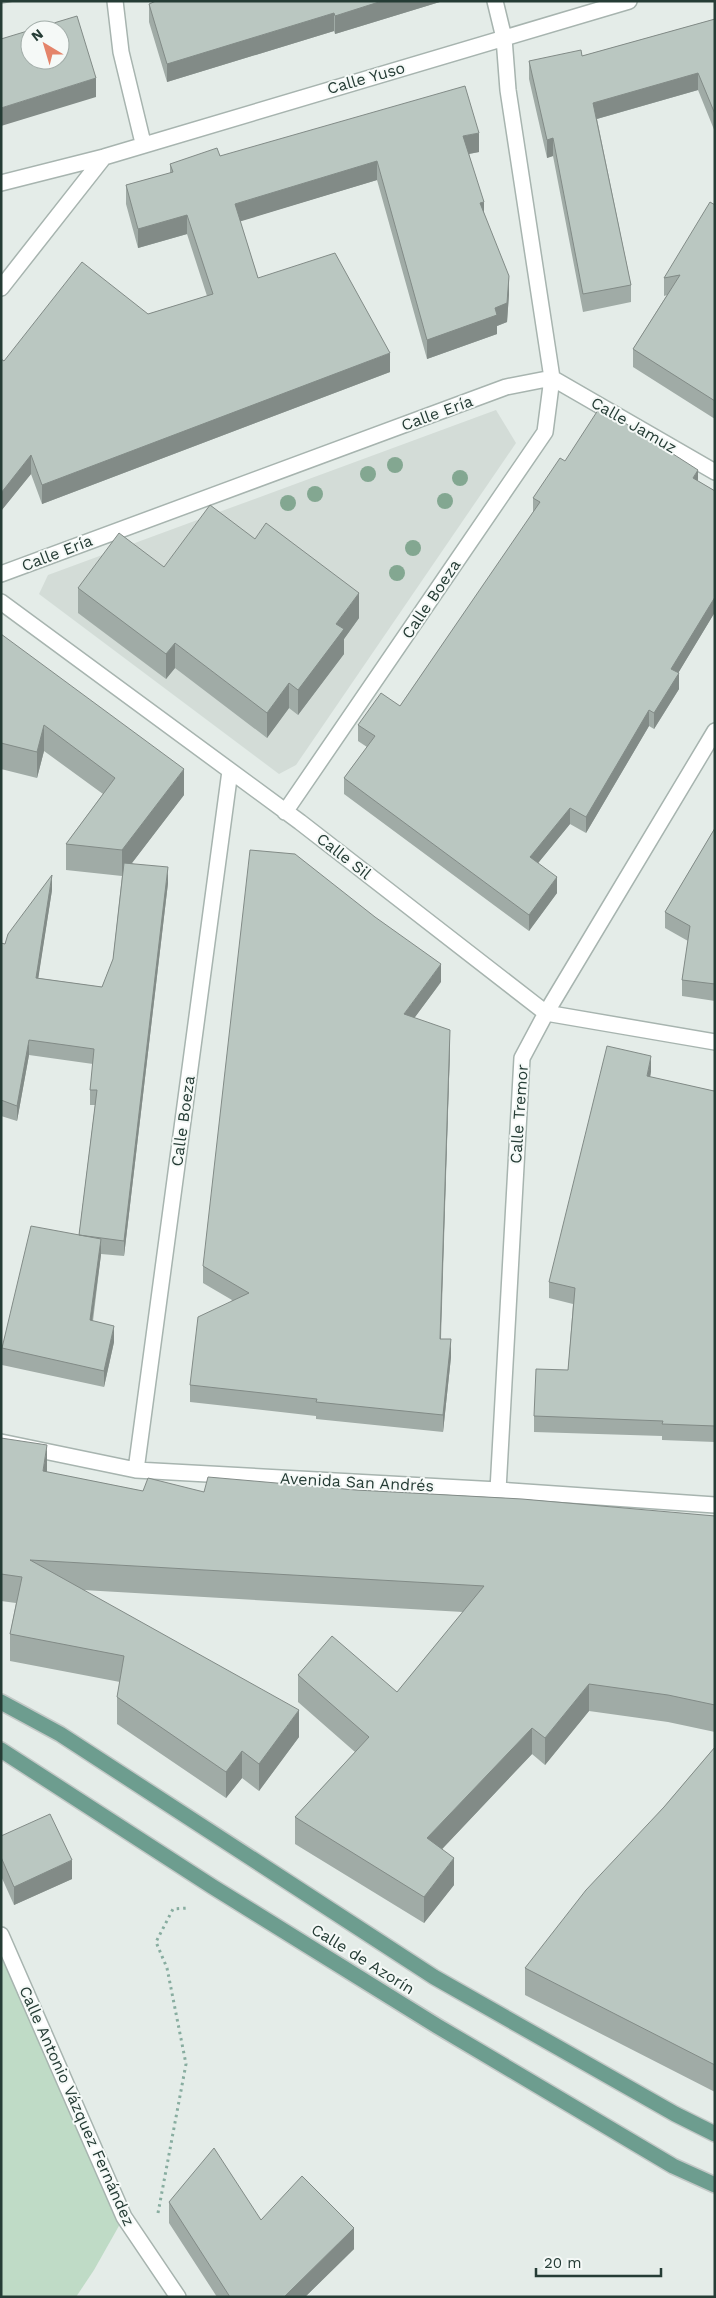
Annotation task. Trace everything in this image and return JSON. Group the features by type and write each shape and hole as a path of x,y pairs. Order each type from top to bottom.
{"main road":[{"name":"Calle de Azorín","path":"1,1702 60,1734 434,1977 675,2114 715,2134"},
{"name":"Calle de Azorín","path":"1,1750 213,1887 438,2026 674,2166 715,2185"}],"street":[{"path":"115,1 121,52 143,143"},
{"path":"494,1 504,38 508,90 552,378"},
{"name":"Calle Yuso","path":"1,183 104,157 143,143 629,1"},
{"path":"1,288 104,157"},
{"name":"Calle Jamuz","path":"552,378 715,472"},
{"name":"Calle Ería","path":"1,574 506,387 552,378"},
{"name":"Calle Boeza","path":"285,812 545,432 552,378"},
{"name":"Calle Sil","path":"1,602 285,812 546,1013 715,1042"},
{"name":"Calle Tremor","path":"498,1490 522,1058 546,1013 715,731"},
{"name":"Calle Boeza","path":"136,1470 230,772"},
{"name":"Avenida San Andrés","path":"1,1442 136,1470 498,1490 715,1505"},
{"name":"Calle Antonio Vázquez Fernández","path":"1,1936 124,2217 178,2297"}],"path":[{"path":"150,2256 186,2064 167,1968 156,1942 173,1909 192,1907"}],"shaded area":[{"path":"496,410 516,443 296,765 279,774 39,594 48,575"}],"green space":[{"path":"1,1936 124,2217 94,2270 76,2297 1,2297"}],"building":[{"path":"156,1 382,1 335,16 334,13 167,64 149,4"},
{"path":"77,16 96,78 1,108 1,39 20,33 20,70 70,70 70,20 64,20"},
{"path":"715,19 715,114 698,73 593,103 631,285 583,294 553,138 547,140 529,61 581,50 582,56"},
{"path":"465,86 479,133 463,136 484,202 480,203 509,276 507,303 495,308 497,315 427,340 377,161 235,204 258,278 335,253 390,353 42,485 31,455 1,493 1,359 4,361 82,262 148,314 213,294 187,215 138,229 126,185 173,172 170,164 217,148 220,156"},
{"path":"710,202 715,205 715,401 633,349 680,275 664,278"},
{"path":"600,407 698,470 693,478 715,491 715,597 671,669 679,673 654,713 649,710 586,817 570,808 530,857 557,877 529,915 344,778 375,736 358,725 381,693 400,706 540,502 533,498 560,458 565,461"},
{"path":"210,505 255,539 266,523 359,593 336,624 344,629 298,690 289,683 267,713 175,643 166,654 78,588 119,533 164,567"},
{"path":"1,634 184,769 122,850 66,844 115,778 44,725 37,752 1,743"},
{"path":"715,828 715,984 682,980 690,926 665,912"},
{"path":"250,850 295,854 375,917 441,964 404,1014 450,1030 440,1339 451,1339 443,1415 316,1402 317,1399 190,1385 198,1317 249,1293 203,1266"},
{"path":"124,863 168,867 124,1241 79,1235 97,1090 90,1090 94,1049 29,1040 17,1106 1,1100 1,943 5,944 8,934 52,875 36,978 102,987 113,959"},
{"path":"607,1046 651,1056 647,1076 714,1091 715,1088 715,1426 662,1424 663,1421 534,1416 536,1369 568,1370 575,1288 549,1282"},
{"path":"31,1226 101,1239 90,1320 114,1326 104,1371 2,1348"},
{"path":"1,1438 47,1445 43,1471 143,1491 148,1478 204,1492 208,1477 356,1490 522,1499 715,1516 715,1705 668,1695 589,1684 545,1738 532,1728 427,1838 454,1858 424,1897 295,1817 369,1737 298,1675 332,1636 397,1692 484,1586 30,1560 299,1710 259,1764 242,1751 226,1772 117,1697 124,1656 10,1634 22,1577 1,1574"},
{"path":"715,1747 715,2065 525,1968 586,1890 664,1807"},
{"path":"50,1814 72,1860 14,1887 1,1857 1,1836"},
{"path":"214,2148 261,2220 302,2176 354,2228 286,2297 230,2297 169,2202"}]}
